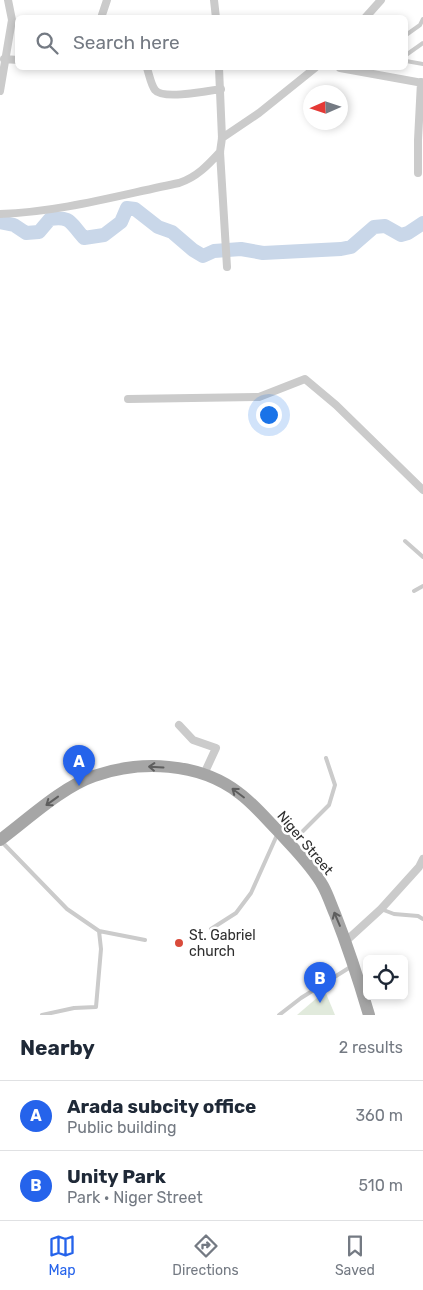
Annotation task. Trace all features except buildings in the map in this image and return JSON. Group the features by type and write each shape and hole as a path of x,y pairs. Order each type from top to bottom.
{"main road":[{"name":"Niger Street","path":"0,840 73,786 93,776 124,768 151,766 186,769 204,774 223,783 240,793 290,844 323,886 346,941 369,1015"}],"street":[{"path":"0,91 12,20 8,0"},
{"path":"102,15 107,0"},
{"path":"214,0 216,15"},
{"path":"368,15 381,0"},
{"path":"4,59 15,60"},
{"path":"148,70 154,90 160,94 172,95 220,89"},
{"path":"219,70 222,138 220,152 227,267"},
{"path":"222,138 266,107 312,70"},
{"path":"352,70 422,82 418,173"},
{"path":"0,214 28,213 77,205 179,183 191,179 220,152"},
{"path":"128,400 259,397 305,379 336,406 423,490"},
{"path":"179,725 193,740 216,748 204,774"},
{"path":"346,941 381,909 423,859"}],"lane":[{"path":"408,34 422,27 423,20"},
{"path":"408,54 423,43"},
{"path":"408,61 422,63"},
{"path":"405,541 423,557"},
{"path":"414,591 423,586"},
{"path":"290,844 329,805 334,785 326,758"},
{"path":"211,929 236,913 251,893 278,832"},
{"path":"0,840 67,909 99,931 145,940"},
{"path":"381,909 394,914 418,916 423,919"},
{"path":"42,1015 74,1008 96,1007 101,949 99,931"},
{"path":"279,1015 301,998 354,965"}],"shaded area":[{"path":"325,991 335,1015 297,1015"}],"waterway":[{"path":"0,222 14,225 26,233 39,232 50,219 63,219 70,222 84,238 104,235 121,222 127,208 135,209 158,227 172,232 203,256 214,251 241,249 263,253 341,249 351,247 374,227 385,226 401,235 408,233 423,223"}],"place":[{"name":"Arada subcity office","path":"79,786"},
{"name":"St. Gabriel church","path":"179,943"},
{"name":"Unity Park","path":"320,1003"}]}
